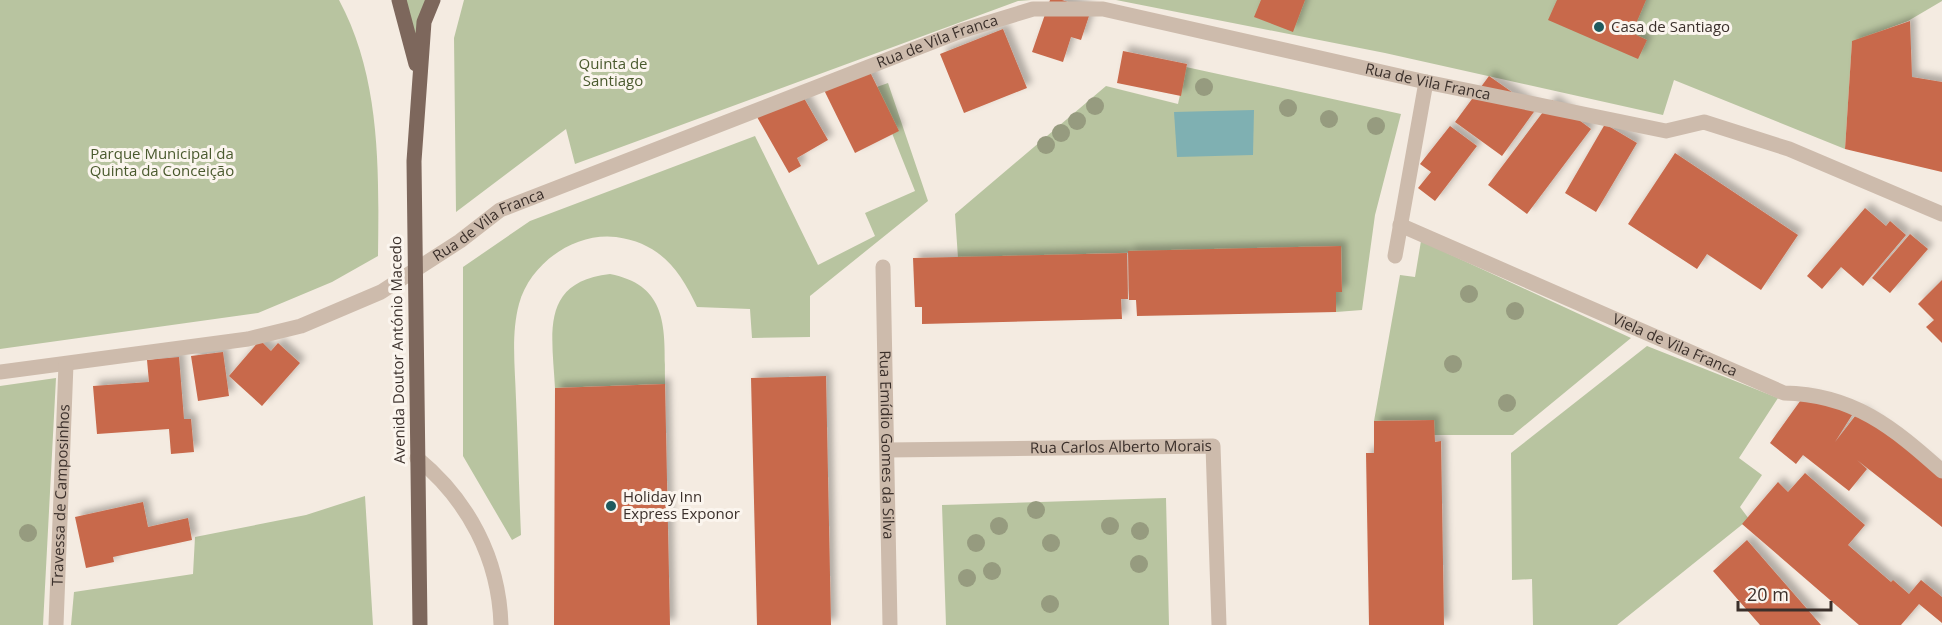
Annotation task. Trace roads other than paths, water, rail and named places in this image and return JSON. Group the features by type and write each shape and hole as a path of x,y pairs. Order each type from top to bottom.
{"main road":[{"name":"Avenida Doutor António Macedo","path":"399,0 418,76"},
{"name":"Avenida Doutor António Macedo","path":"420,625 414,161 418,76 424,19 433,0"}],"street":[{"name":"Rua de Vila Franca","path":"0,372 248,339 301,326 381,292 460,241 500,210 961,31 1033,9 1103,9 1426,82 1666,131 1704,122 1789,149 1942,214"},
{"path":"1395,256 1426,82"},
{"name":"Viela de Vila Franca","path":"1400,225 1784,393 1806,393 1858,409 1887,424 1942,471"},
{"name":"Rua Emídio Gomes da Silva","path":"883,267 890,625"},
{"name":"Travessa de Camposinhos","path":"56,625 66,364"},
{"name":"Rua Carlos Alberto Morais","path":"887,450 1213,446 1219,625"},
{"path":"417,458 450,487 472,524 494,568 500,598 501,625"}],"water":[{"path":"1254,110 1253,155 1177,157 1174,112"}],"place":[{"name":"Casa de Santiago","path":"1599,27"},
{"name":"Holiday Inn Express Exponor","path":"611,506"}],"park label":[{"name":"Quinta de Santiago","path":"613,72"},
{"name":"Parque Municipal da Quinta da Conceição","path":"162,162"}]}
